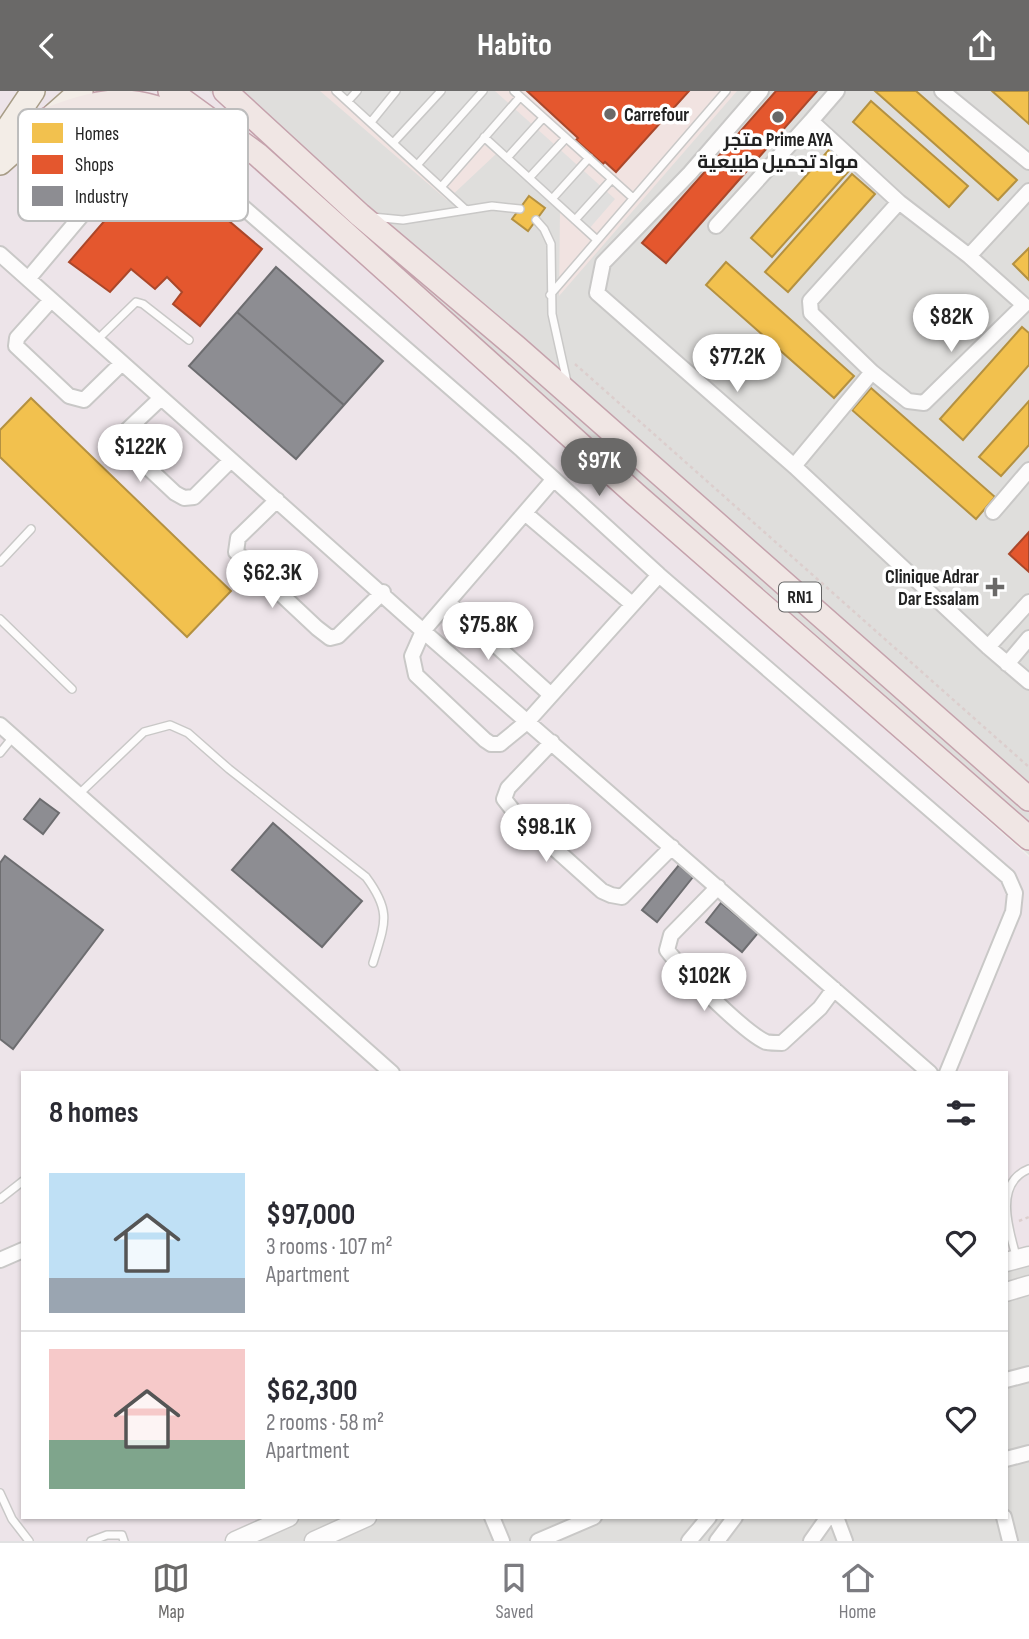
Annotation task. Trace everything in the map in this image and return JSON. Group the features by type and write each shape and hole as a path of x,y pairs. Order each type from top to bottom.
{"highway":[{"name":"RN1","path":"170,91 195,109"},
{"name":"RN1","path":"225,91 245,109"},
{"path":"78,109 101,102 129,102 159,109"},
{"name":"RN1","path":"248,112 360,215 440,281 1029,799"},
{"name":"RN1","path":"248,148 635,494 1029,838"},
{"path":"248,150 258,155"}],"main road":[{"path":"21,109 33,91"},
{"path":"63,109 81,91"},
{"path":"0,140 18,113"},
{"path":"0,163 18,148"}],"street":[{"path":"761,91 691,173 603,263 597,293 794,466 988,647 1029,681"},
{"path":"716,226 837,91"},
{"path":"942,91 1029,162"},
{"path":"811,121 899,202 969,256 1026,307 924,403 908,401 872,372 811,313 809,305 899,202"},
{"path":"969,256 1029,191"},
{"path":"248,213 522,450 659,575 1008,877 1014,885 1013,912 948,1071"},
{"path":"28,279 76,221"},
{"path":"0,254 383,592 423,631 928,1071"},
{"path":"51,300 17,338 16,346 59,387 77,400 84,400 122,363"},
{"path":"794,466 872,372"},
{"path":"161,398 123,434 123,440 127,448 175,493 184,498 194,497 232,460"},
{"path":"993,512 1029,470"},
{"path":"553,480 423,631 412,656 416,675 485,740 491,744 500,744 528,721 659,575"},
{"path":"277,500 238,538 236,552 317,628 330,638 338,636 383,592"},
{"path":"526,514 632,604"},
{"path":"988,647 1029,601"},
{"path":"449,603 551,695"},
{"path":"1007,664 1029,638"},
{"path":"0,725 390,1071"},
{"path":"552,742 508,788 504,799 515,813 602,891 622,897 672,847"},
{"path":"718,887 671,935 667,950 677,965 752,1033 768,1043 782,1043 820,1008 834,989"},
{"path":"0,1261 21,1251"},
{"path":"1008,1291 1029,1285"},
{"path":"1008,1379 1029,1374"},
{"path":"1008,1458 1029,1453"},
{"path":"235,1541 284,1519"},
{"path":"314,1541 363,1519"},
{"path":"493,1519 502,1541"},
{"path":"538,1541 589,1519"},
{"path":"689,1541 707,1519"},
{"path":"717,1541 734,1519"},
{"path":"811,1541 827,1519"},
{"path":"837,1519 845,1541"},
{"path":"1004,1519 1010,1541"}],"lane":[{"path":"336,91 466,210"},
{"path":"348,101 357,91"},
{"path":"371,122 396,91"},
{"path":"394,142 441,91"},
{"path":"418,164 482,91"},
{"path":"550,295 726,91"},
{"path":"442,186 517,94 633,198"},
{"path":"507,158 543,118"},
{"path":"484,137 596,239"},
{"path":"529,177 566,138"},
{"path":"552,199 589,158"},
{"path":"575,219 611,179"},
{"path":"360,215 403,220 492,206 520,209"},
{"path":"536,220 551,244 550,295 570,396"},
{"path":"96,340 136,302 143,303 189,340"},
{"path":"0,562 31,529"},
{"path":"0,619 72,689"},
{"path":"78,795 144,732 170,725 188,733 229,769 366,877 380,896 385,911 373,963"},
{"path":"0,753 13,737"},
{"path":"1008,1191 1020,1173 1029,1169"},
{"path":"0,1199 21,1183"},
{"path":"1008,1227 1018,1259"},
{"path":"0,1493 12,1519 29,1541"},
{"path":"90,1541 107,1535 122,1535 124,1541"}],"path":[{"path":"559,350 1029,767"}],"shaded area":[{"path":"0,91 209,91 229,109 18,109 18,221 248,221 248,127 777,634 1029,857 1029,1255 1008,1261 1008,1071 21,1071 21,1519 296,1519 247,1541 0,1541"},
{"path":"192,91 1029,91 1029,855 277,188 248,155 248,109 208,109"},
{"path":"320,91 737,91 559,296 560,209 496,154 447,200"},
{"path":"341,91 495,91 615,199 588,230 482,143 439,181"},
{"path":"1029,1255 1029,1541 247,1541 296,1519 1008,1519 1008,1261"}],"building: Homes":[{"path":"875,91 916,91 1017,180 998,200"},
{"path":"992,91 1029,91 1029,124"},
{"path":"871,101 968,186 949,207 853,122"},
{"path":"835,143 856,163 772,257 751,238"},
{"path":"852,174 875,194 788,292 765,272"},
{"path":"529,196 545,208 528,231 512,219"},
{"path":"1029,248 1029,280 1013,264"},
{"path":"726,262 854,376 834,398 706,285"},
{"path":"1022,327 1029,333 1029,365 963,440 940,419"},
{"path":"871,388 995,497 976,519 852,410"},
{"path":"31,398 231,591 187,637 0,457 0,430"},
{"path":"1029,401 1029,445 1001,476 979,457"}],"building: Shops":[{"name":"Carrefour","path":"527,91 689,91 616,172 576,140 578,138"},
{"path":"776,91 817,91 666,263 642,243"},
{"path":"104,221 229,221 262,249 200,326 173,304 182,292 167,277 155,289 131,269 110,292 69,262"},
{"path":"1029,532 1029,572 1009,554"}],"building: Industry":[{"path":"276,267 383,361 344,405 237,312"},
{"path":"237,312 344,405 296,459 189,366"},
{"path":"40,799 59,813 43,834 24,819"},
{"path":"273,823 362,901 322,947 232,870"},
{"path":"5,856 103,930 13,1049 0,1039 0,863"},
{"path":"679,865 693,877 657,922 642,910"},
{"path":"721,903 758,933 742,952 706,922"}],"place":[{"name":"Carrefour","path":"610,114"},
{"name":"متجر Prime AYA مواد تجميل طبيعية","path":"778,117"},
{"name":"Clinique Adrar Dar Essalam","path":"995,587"}]}
